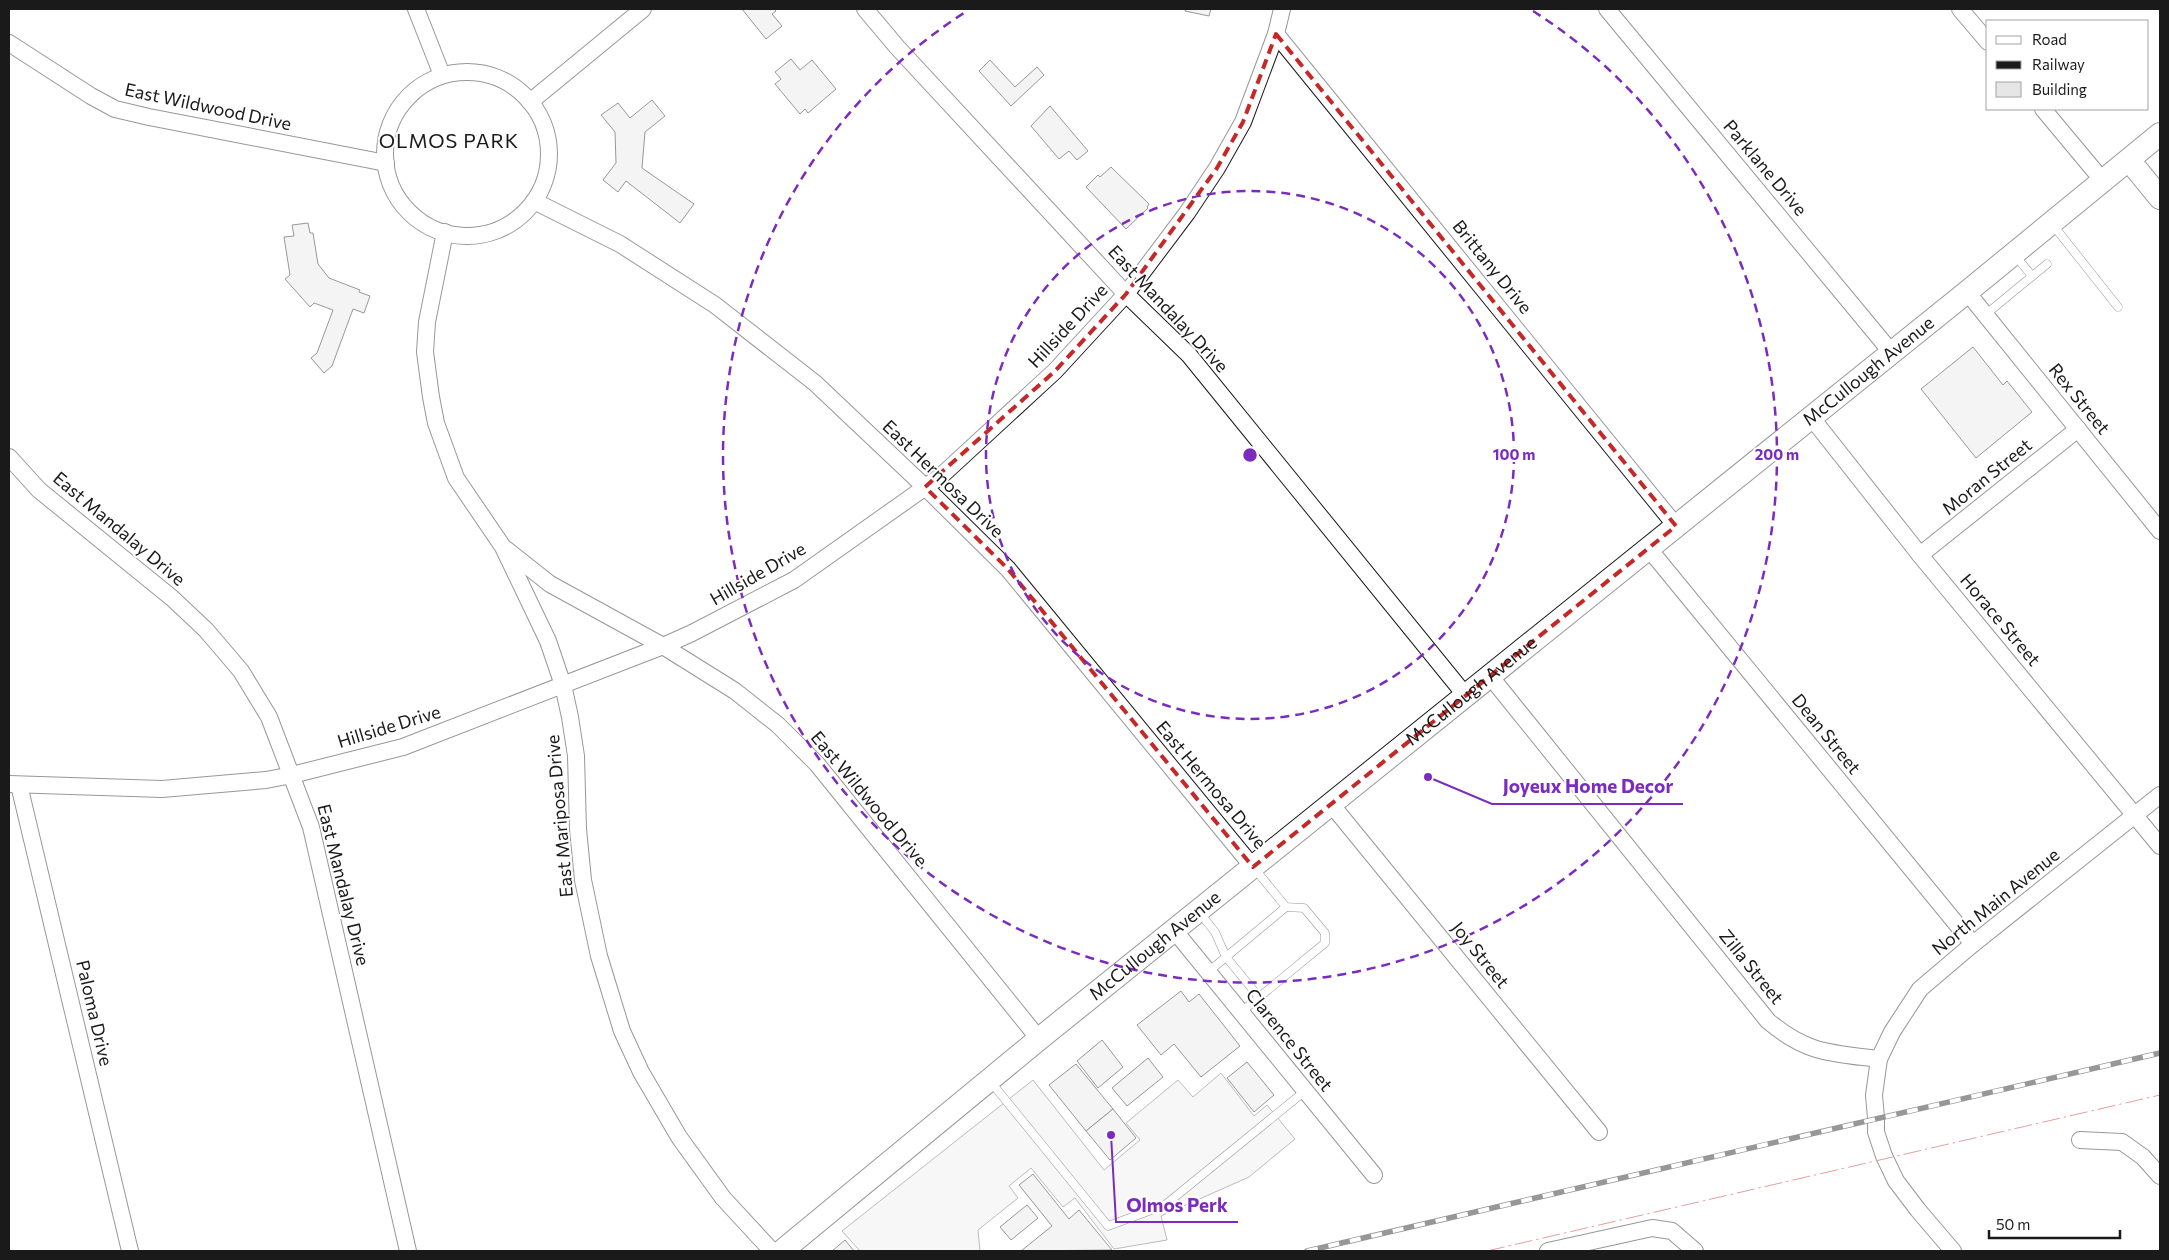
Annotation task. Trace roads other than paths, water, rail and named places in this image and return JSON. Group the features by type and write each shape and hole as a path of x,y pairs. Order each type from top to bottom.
{"main road":[{"name":"McCullough Avenue","path":"782,1251 1039,1039 1812,418 2160,134"},
{"path":"2129,160 2157,188"}],"street":[{"path":"416,9 442,76"},
{"path":"530,102 643,9"},
{"name":"East Mandalay Drive","path":"865,9 897,47 1126,294 1188,355 1466,696"},
{"name":"Hillside Drive","path":"14,784 162,789 266,780 292,776 403,747 664,646 692,634 794,580 941,476 1055,371 1126,294 1187,213 1243,122 1276,34 1282,9"},
{"name":"Parklane Drive","path":"1607,9 1892,353"},
{"path":"1960,9 1986,40"},
{"name":"Brittany Drive","path":"1276,34 1676,526"},
{"name":"East Wildwood Drive","path":"9,43 91,96 115,109 386,163"},
{"path":"469,72 490,75 509,83 530,102 544,125 549,151 546,177 534,201 520,216 504,227 485,234 464,236 445,232 420,220 405,207 394,190 386,163 386,144 390,126 398,109 410,95 425,83 442,76 469,72"},
{"path":"2044,110 2103,181"},
{"name":"East Hermosa Drive","path":"534,201 620,244 715,305 815,384 925,487 1008,570 1253,867"},
{"name":"East Wildwood Drive","path":"445,232 427,322 425,352 436,423 456,478 503,547 548,641 563,685"},
{"name":"Rex Street","path":"1967,292 2160,530"},
{"name":"Horace Street","path":"1812,418 1920,555 2160,846"},
{"name":"Moran Street","path":"1920,555 2078,429"},
{"name":"East Mandalay Drive","path":"9,457 39,490 164,592 206,630 241,671 269,717 311,827 408,1251"},
{"name":"East Wildwood Drive","path":"503,547 550,584 664,646 735,690 778,725 817,764 1039,1039"},
{"name":"Dean Street","path":"1649,549 1972,944"},
{"name":"Zilla Street","path":"1490,676 1768,1021 1784,1035 1804,1046 1822,1052 1879,1059"},
{"name":"East Mariposa Drive","path":"563,685 576,756 578,828 583,880 598,956 622,1031 641,1072 679,1137 724,1198 772,1251"},
{"name":"Paloma Drive","path":"14,784 130,1251"},
{"name":"North Main Avenue","path":"1879,1059 1892,1032 1920,990 1972,944 2160,795"},
{"name":"Joy Street","path":"1331,804 1599,1132"},
{"name":"Clarence Street","path":"1174,930 1374,1175"},
{"path":"1879,1059 1874,1095 1876,1132 1884,1156 1902,1188 1953,1251"},
{"path":"2080,1140 2122,1142 2143,1157 2160,1176"},
{"path":"1548,1251 1652,1228 1672,1231 1696,1251"}],"lane":[{"path":"2051,224 2118,307"},
{"path":"2014,254 2032,276"},
{"path":"1985,314 2047,264"},
{"path":"1253,867 1286,907"},
{"path":"1208,972 1286,907 1304,908 1325,934 1325,943 1240,1013"},
{"path":"1198,911 1215,932 1226,957 1259,997"},
{"path":"989,1080 1108,1226 1165,1205 1305,1091"}],"railway":[{"path":"1307,1251 2160,1053"}],"place":[{"name":"Joyeux Home Decor","path":"1428,777"},
{"name":"Olmos Perk","path":"1111,1135"}],"district":[{"name":"OLMOS PARK","path":"449,141"}]}
